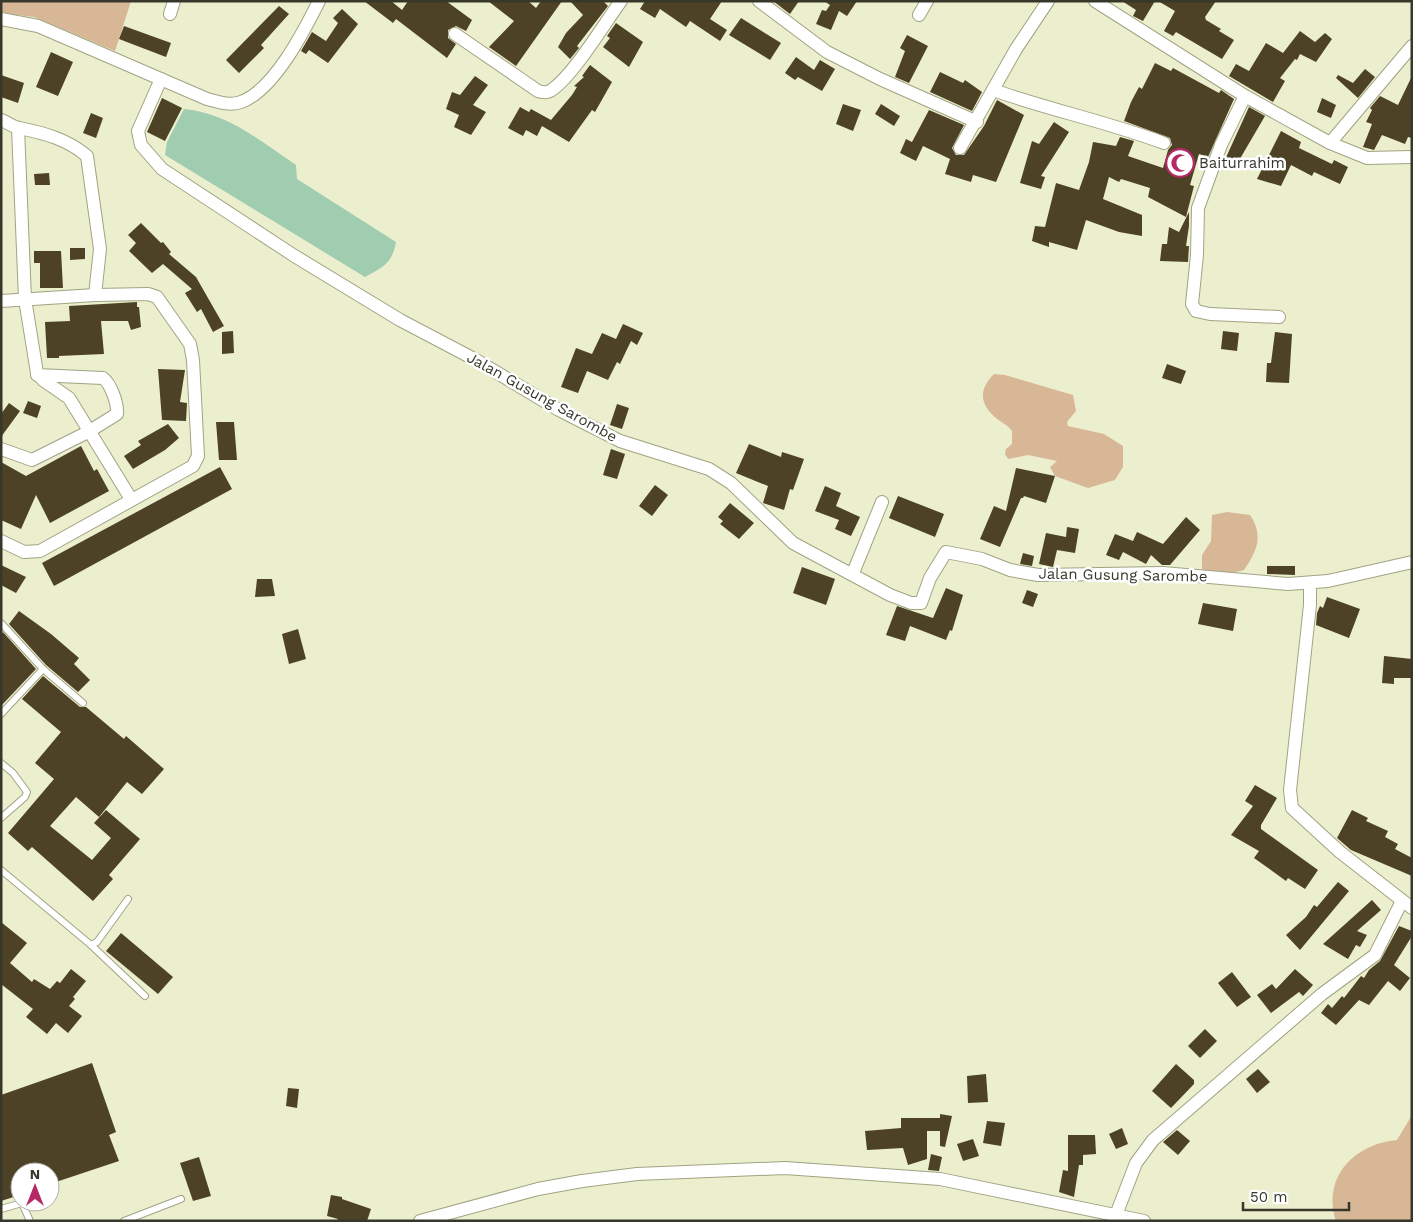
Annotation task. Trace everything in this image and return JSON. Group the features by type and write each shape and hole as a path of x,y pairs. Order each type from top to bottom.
{"street":[{"path":"170,14 174,1"},
{"path":"1,18 38,26 161,80 218,102 242,102 250,98 270,79 293,46 319,1"},
{"path":"455,34 538,91 547,92 552,90 571,69 621,1"},
{"path":"759,1 827,52 880,79 977,122"},
{"path":"919,15 927,1"},
{"path":"960,148 977,122 1016,49 1048,1"},
{"path":"1094,1 1245,96 1330,143 1367,158 1412,157"},
{"path":"1330,143 1412,46"},
{"name":"Jalan Gusung Sarombe","path":"161,80 138,131 140,145 162,169 293,255 400,320 476,360 559,410 620,441 709,468 731,483 794,543 890,595 911,603 921,603 930,578 946,552 982,560 1010,570 1038,575 1163,573 1261,582 1310,584 1351,577 1412,562"},
{"path":"993,90 1039,107 1098,121 1164,143"},
{"path":"1245,96 1220,145 1198,208 1197,255 1192,304 1196,311 1210,314 1279,317"},
{"path":"1,120 18,128 57,138 76,146 87,156 100,249 95,295"},
{"path":"18,128 25,299 38,375 69,398 88,432 131,499"},
{"path":"1,301 95,295 152,295 159,299 190,344 193,360 198,456 194,466 131,499 40,551 24,552 1,541"},
{"path":"1,449 32,460 116,416 117,412 108,382 100,378 38,375"},
{"path":"852,573 882,502"},
{"path":"1116,1215 1136,1163 1153,1140 1322,994 1375,955 1407,904 1313,830 1292,808 1290,790 1310,605 1310,584"},
{"path":"420,1221 538,1188 582,1181 637,1174 785,1168 940,1179 1144,1221"}],"lane":[{"path":"1,623 43,669 83,703"},
{"path":"1,714 43,669"},
{"path":"1,763 13,773 27,792 1,818"},
{"path":"1,870 91,945 144,996"},
{"path":"91,945 97,942 128,899"},
{"path":"124,1221 181,1199"},
{"path":"1,1210 22,1204 30,1221"}],"shaded area":[{"path":"1,1 131,1 115,51 34,17 1,13"},
{"path":"184,109 215,116 229,122 257,138 296,165 297,179 396,242 392,255 386,264 365,277 165,155 167,142"},
{"path":"994,374 1005,375 1073,395 1076,411 1067,422 1068,426 1104,434 1123,446 1123,467 1115,480 1088,488 1055,476 1050,467 1057,461 1028,455 1008,459 1005,454 1006,449 1012,444 1012,431 991,413 983,397 985,386"},
{"path":"1227,512 1250,515 1258,537 1255,550 1244,570 1223,573 1206,571 1202,569 1202,555 1211,541 1212,515"},
{"path":"1412,1115 1412,1221 1336,1221 1333,1205 1334,1190 1338,1177 1345,1165 1368,1148 1397,1140"}],"building":[{"path":"364,1 391,1 402,10 408,1 446,1 472,20 466,31 456,26 448,30 448,38 456,44 447,58 396,19 393,23"},
{"path":"488,1 528,1 536,8 541,1 562,1 516,66 489,47 514,21"},
{"path":"570,1 603,1 608,6 577,46 579,48 570,59 558,47 566,33 583,15"},
{"path":"645,1 722,1 710,19 727,30 720,41 690,21 686,27 660,9 655,18 640,9"},
{"path":"773,1 799,1 790,14"},
{"path":"824,1 857,1 847,16 839,11 831,30 816,24 822,10 826,11 830,5"},
{"path":"1122,1 1155,1 1143,21 1133,16 1136,10"},
{"path":"1158,1 1216,1 1205,17 1206,20 1234,40 1222,59 1176,32 1173,36 1164,31 1175,11"},
{"path":"279,6 289,14 261,45 264,48 239,73 226,60"},
{"path":"342,9 358,24 328,63 309,50 306,54 301,51 312,32 326,41 338,23 333,18"},
{"path":"741,18 781,43 770,60 729,35"},
{"path":"616,23 643,42 629,67 603,47 610,38 607,36"},
{"path":"124,26 171,43 166,57 119,39"},
{"path":"1300,31 1315,42 1325,33 1332,39 1316,62 1300,54 1297,60 1295,59 1280,78 1285,81 1273,102 1229,76 1236,64 1249,71 1266,43 1283,53"},
{"path":"907,35 928,46 909,83 895,77 905,51 900,48"},
{"path":"51,52 73,62 58,96 36,87"},
{"path":"796,57 814,70 820,60 835,69 822,91 798,77 795,80 785,73"},
{"path":"1155,63 1171,71 1173,68 1219,93 1221,90 1234,99 1208,157 1199,154 1190,185 1194,186 1186,217 1148,197 1150,188 1121,179 1119,182 1109,177 1103,199 1142,215 1142,236 1119,232 1086,220 1077,250 1049,242 1049,247 1032,241 1035,226 1045,227 1056,183 1079,190 1089,162 1093,142 1116,146 1120,137 1134,141 1128,156 1163,168 1168,150 1172,145 1170,138 1124,121 1139,87 1142,89"},
{"path":"590,65 612,82 595,112 592,110 569,142 542,126 537,136 526,130 523,136 508,128 520,107 529,112 531,109 551,120 572,95 577,87 574,86 584,77 582,76"},
{"path":"1365,69 1375,77 1358,98 1336,78 1338,75 1353,83"},
{"path":"940,72 963,83 965,80 982,92 972,111 930,92"},
{"path":"1,75 24,83 18,103 1,97"},
{"path":"475,76 488,85 473,105 486,112 471,135 454,127 459,115 446,109 452,92 460,95"},
{"path":"1412,76 1412,138 1408,137 1405,144 1382,135 1374,150 1363,147 1372,124 1366,122 1372,110 1370,108 1380,96 1398,105"},
{"path":"162,98 182,108 165,141 147,132"},
{"path":"1322,98 1336,105 1331,118 1317,112"},
{"path":"997,100 1024,115 996,182 973,175 971,182 945,174 950,159 923,146 916,161 900,153 906,139 912,142 929,110 964,125 952,148 956,155 964,155 984,126"},
{"path":"843,104 861,110 853,131 836,124"},
{"path":"881,104 900,116 894,126 875,114"},
{"path":"1249,107 1265,116 1234,169 1223,164"},
{"path":"91,113 103,118 96,138 83,133"},
{"path":"1054,122 1069,132 1041,176 1045,177 1041,189 1020,183 1032,141 1039,144"},
{"path":"1281,131 1301,142 1299,148 1332,164 1334,160 1348,167 1340,184 1314,172 1312,176 1291,165 1281,186 1257,179"},
{"path":"49,173 50,185 35,185 34,174"},
{"path":"1189,212 1186,246 1189,246 1188,262 1160,261 1162,244 1167,244 1169,227 1179,232"},
{"path":"141,223 161,243 163,242 171,252 169,254 196,277 224,326 213,332 201,309 197,312 185,293 192,289 163,264 152,273 129,251 136,243 128,235"},
{"path":"70,248 85,248 85,259 70,260"},
{"path":"34,251 61,251 63,288 40,288 40,263 34,263"},
{"path":"137,302 141,327 131,330 128,321 101,321 104,354 47,358 45,322 70,321 69,306"},
{"path":"623,324 643,333 637,345 631,341 620,364 617,362 608,380 587,371 578,393 561,387 576,348 592,354 602,333 616,339"},
{"path":"233,331 234,353 222,354 222,332"},
{"path":"1223,331 1239,333 1237,351 1221,349"},
{"path":"1275,332 1292,334 1289,383 1266,382 1267,363 1271,363"},
{"path":"1167,364 1186,371 1181,384 1162,378"},
{"path":"158,369 185,370 180,402 187,403 186,421 162,420"},
{"path":"28,401 41,406 37,418 23,413"},
{"path":"9,403 20,411 1,437 1,414"},
{"path":"617,404 629,408 622,429 610,425"},
{"path":"216,422 234,422 237,460 219,460"},
{"path":"168,424 179,438 165,450 133,469 124,456 141,445 138,441"},
{"path":"749,444 781,457 782,452 804,459 793,490 790,489 784,510 763,503 768,486 736,473"},
{"path":"81,446 94,471 97,469 109,491 50,523 36,495 21,529 1,520 1,462 26,476"},
{"path":"611,449 625,454 617,479 603,475"},
{"path":"220,467 232,489 54,586 42,563"},
{"path":"1016,468 1055,476 1046,503 1024,496 1021,498 1000,547 980,539 994,506 1006,511"},
{"path":"655,485 668,495 652,516 639,506"},
{"path":"825,486 841,493 836,506 860,517 851,536 835,529 839,520 815,511"},
{"path":"898,496 944,514 935,537 889,518"},
{"path":"730,503 754,523 739,539 720,524 723,521 718,517"},
{"path":"1186,517 1200,530 1170,565 1162,565 1151,555 1146,564 1123,552 1119,560 1106,555 1115,534 1133,541 1137,532 1163,544"},
{"path":"1067,527 1079,529 1075,553 1057,550 1053,567 1039,564 1046,533 1066,537"},
{"path":"1023,553 1034,556 1032,566 1020,564"},
{"path":"1,565 26,577 16,593 1,585"},
{"path":"1267,566 1295,566 1295,575 1267,574"},
{"path":"802,567 835,579 826,605 793,593"},
{"path":"257,579 272,579 275,596 255,597"},
{"path":"946,588 963,595 952,631 950,630 946,640 910,626 905,641 886,635 897,606 933,618"},
{"path":"1027,590 1038,594 1033,607 1022,603"},
{"path":"1327,597 1360,609 1349,638 1316,625 1317,613 1320,606 1323,608"},
{"path":"1203,603 1237,609 1233,631 1198,624"},
{"path":"19,611 51,634 79,658 74,664 90,680 78,692 46,665 9,624"},
{"path":"298,629 306,659 289,664 282,634"},
{"path":"3,632 36,669 1,706 1,635"},
{"path":"1384,656 1412,659 1412,678 1394,678 1394,684 1382,683"},
{"path":"43,676 80,707 86,707 124,739 126,736 164,769 142,794 127,782 99,817 76,797 50,826 92,860 111,838 94,823 106,810 140,839 109,875 113,879 93,901 32,847 28,851 8,833 54,779 35,763 61,732 22,699"},
{"path":"1255,785 1277,798 1261,825 1261,829 1318,870 1305,889 1288,878 1286,881 1254,858 1259,851 1231,835 1253,806 1245,801"},
{"path":"1352,810 1368,818 1366,821 1388,831 1385,837 1398,844 1395,849 1412,858 1412,876 1351,850 1337,838"},
{"path":"1338,882 1349,891 1300,950 1286,935 1306,917 1314,905 1317,907"},
{"path":"1372,900 1381,910 1357,931 1367,935 1360,947 1356,945 1348,959 1323,944"},
{"path":"1,922 27,943 10,963 32,982 34,979 50,989 57,981 60,983 71,969 86,981 73,997 75,999 69,1006 82,1016 68,1033 56,1023 47,1034 26,1017 33,1009 1,984"},
{"path":"1399,926 1412,931 1412,936 1394,965 1410,978 1400,991 1388,981 1369,1005 1359,1000 1336,1025 1321,1013 1328,1004 1332,1008 1342,996 1344,998 1361,976 1364,978 1369,970 1380,961"},
{"path":"121,933 173,977 158,994 106,951"},
{"path":"1295,969 1313,985 1303,996 1299,992 1271,1013 1257,995 1272,984 1276,989"},
{"path":"1232,972 1251,997 1237,1007 1218,983"},
{"path":"1205,1029 1217,1041 1200,1058 1188,1046"},
{"path":"92,1063 116,1132 109,1135 119,1161 60,1181 60,1162 10,1162 10,1198 1,1201 1,1095"},
{"path":"1176,1064 1194,1080 1194,1084 1171,1108 1152,1091"},
{"path":"1258,1069 1270,1082 1257,1093 1246,1079"},
{"path":"986,1074 988,1102 968,1103 967,1076"},
{"path":"288,1088 299,1089 297,1108 286,1106"},
{"path":"940,1114 952,1116 945,1147 940,1146 940,1131 927,1131 927,1159 908,1165 903,1148 867,1150 865,1131 901,1128 901,1118 940,1118"},
{"path":"987,1121 1005,1123 1001,1146 983,1143"},
{"path":"1122,1128 1128,1144 1116,1149 1109,1134"},
{"path":"1177,1130 1190,1141 1178,1155 1163,1142"},
{"path":"1068,1135 1095,1135 1096,1154 1083,1155 1083,1165 1079,1165 1074,1197 1059,1192 1063,1170 1068,1171"},
{"path":"973,1139 979,1156 963,1161 957,1144"},
{"path":"931,1154 942,1157 939,1171 928,1170"},
{"path":"199,1157 211,1196 193,1201 180,1163"},
{"path":"331,1195 342,1197 342,1199 371,1209 367,1221 337,1221 338,1219 327,1216"}],"place":[{"name":"Baiturrahim","path":"1180,163"}]}
